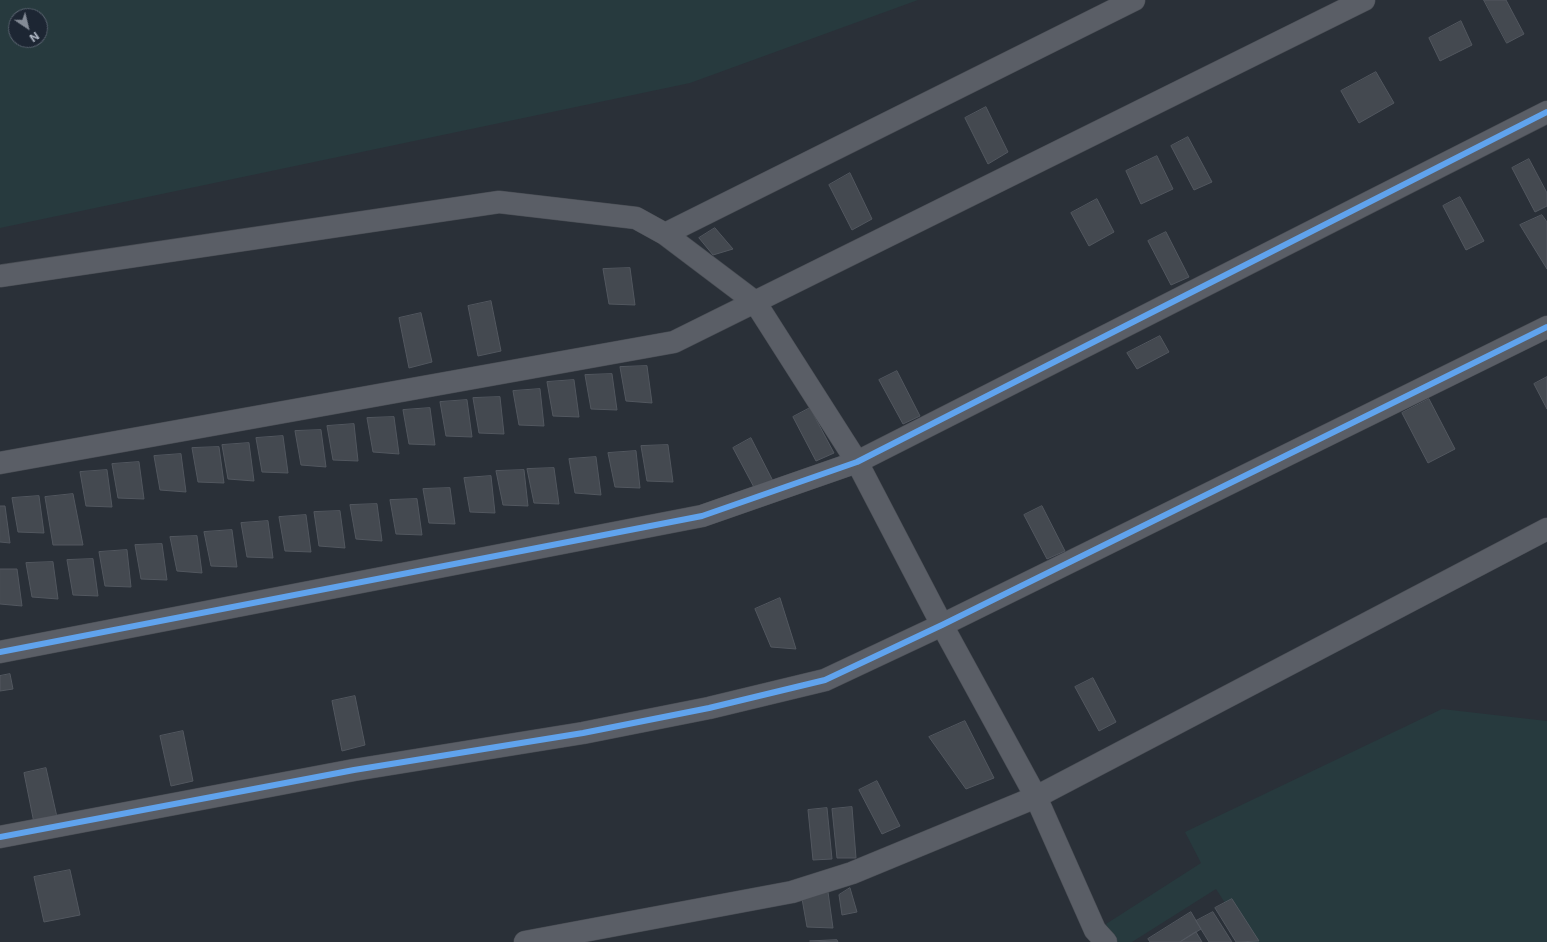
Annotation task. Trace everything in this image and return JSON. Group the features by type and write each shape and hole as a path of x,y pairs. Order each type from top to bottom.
{"street":[{"path":"665,234 1134,0"},
{"path":"0,463 674,342 1364,0"},
{"path":"0,652 702,516 857,462 1547,112"},
{"path":"0,276 499,202 636,218 665,234 755,302 857,462 942,625 1036,797 1095,930 1106,942"},
{"path":"0,837 346,772 583,733 709,708 824,680 942,625 1547,327"},
{"path":"525,942 792,892 852,873 1036,797 1547,529"}],"green space":[{"path":"0,0 918,0 690,83 0,228"},
{"path":"1442,709 1547,721 1547,942 1247,942 1245,934 1216,889 1132,942 1116,942 1106,924 1201,863 1185,832"}],"building":[{"path":"1484,0 1506,0 1524,34 1507,43"},
{"path":"1461,21 1472,45 1440,61 1429,38"},
{"path":"1376,72 1394,103 1359,123 1341,91"},
{"path":"986,107 1008,152 988,164 965,118"},
{"path":"1188,137 1212,182 1194,190 1171,146"},
{"path":"1157,156 1173,189 1141,204 1126,171"},
{"path":"1529,159 1547,193 1547,206 1535,212 1512,168"},
{"path":"850,173 872,219 852,230 829,185"},
{"path":"1460,197 1484,241 1466,250 1443,206"},
{"path":"1097,199 1114,232 1089,246 1071,213"},
{"path":"1542,215 1547,222 1547,269 1520,225"},
{"path":"715,228 733,249 713,255 699,238"},
{"path":"1166,232 1189,277 1171,285 1148,241"},
{"path":"630,268 635,305 609,304 603,269"},
{"path":"491,301 501,351 478,356 468,306"},
{"path":"421,313 432,362 409,368 399,318"},
{"path":"1160,336 1169,352 1137,369 1127,353"},
{"path":"647,366 652,403 626,401 620,367"},
{"path":"897,371 920,416 903,424 879,380"},
{"path":"612,374 617,410 591,409 585,375"},
{"path":"1547,377 1547,409 1534,384"},
{"path":"574,380 579,417 553,416 547,382"},
{"path":"540,389 544,426 519,425 513,391"},
{"path":"500,397 504,434 479,433 473,398"},
{"path":"1429,399 1455,449 1428,463 1402,413"},
{"path":"467,400 472,437 446,436 440,402"},
{"path":"430,408 435,445 409,444 403,410"},
{"path":"810,408 834,453 816,461 793,417"},
{"path":"394,417 399,454 373,452 367,418"},
{"path":"354,424 358,461 333,460 327,426"},
{"path":"321,430 326,467 301,465 295,431"},
{"path":"283,436 288,473 262,472 256,438"},
{"path":"751,438 774,483 756,491 733,448"},
{"path":"249,443 254,481 228,479 222,445"},
{"path":"668,445 673,482 647,481 641,446"},
{"path":"219,447 224,483 198,482 192,448"},
{"path":"636,451 640,488 615,487 608,453"},
{"path":"181,454 186,492 160,490 154,456"},
{"path":"596,457 601,495 575,493 569,459"},
{"path":"139,462 144,499 118,498 112,464"},
{"path":"554,468 559,504 534,503 527,469"},
{"path":"107,470 112,507 86,506 80,472"},
{"path":"524,470 528,506 503,505 496,471"},
{"path":"491,476 495,513 470,512 464,478"},
{"path":"450,488 455,524 429,523 423,489"},
{"path":"73,494 83,545 53,545 45,497"},
{"path":"39,496 44,533 18,532 12,498"},
{"path":"417,499 422,535 396,534 390,500"},
{"path":"377,504 382,541 356,539 350,505"},
{"path":"0,506 5,506 10,543 0,542"},
{"path":"1042,506 1065,551 1047,559 1024,515"},
{"path":"340,511 345,548 319,546 314,512"},
{"path":"306,515 311,552 285,551 279,517"},
{"path":"268,521 273,558 247,557 241,523"},
{"path":"232,530 237,567 211,566 204,532"},
{"path":"197,536 202,573 177,571 170,537"},
{"path":"162,544 167,580 141,579 135,545"},
{"path":"127,550 131,587 105,586 99,552"},
{"path":"93,559 98,596 73,595 67,560"},
{"path":"53,562 58,599 32,597 26,563"},
{"path":"0,569 17,569 22,606 0,604"},
{"path":"780,598 796,649 771,647 755,609"},
{"path":"10,674 13,689 0,691 0,676"},
{"path":"1093,678 1116,722 1099,731 1075,687"},
{"path":"355,696 365,745 342,751 332,701"},
{"path":"965,721 994,778 966,789 929,737"},
{"path":"183,731 193,781 171,786 160,736"},
{"path":"46,768 57,817 34,823 24,773"},
{"path":"877,781 900,826 882,834 859,790"},
{"path":"852,807 856,858 837,858 832,809"},
{"path":"827,808 832,859 813,860 808,810"},
{"path":"70,870 80,915 44,922 34,877"},
{"path":"850,888 857,912 842,915 839,895"},
{"path":"828,892 833,928 807,927 801,893"},
{"path":"1232,899 1259,941 1236,942 1215,908"},
{"path":"1191,912 1201,929 1180,942 1150,942 1148,939"},
{"path":"1213,912 1232,942 1209,942 1196,921"},
{"path":"1196,932 1202,942 1180,942"},
{"path":"837,940 838,942 810,941"}],"cycle path":[{"path":"0,652 702,516 857,462 1547,112"},
{"path":"0,837 354,770 583,733 709,708 825,680 942,625 1547,327"}]}
